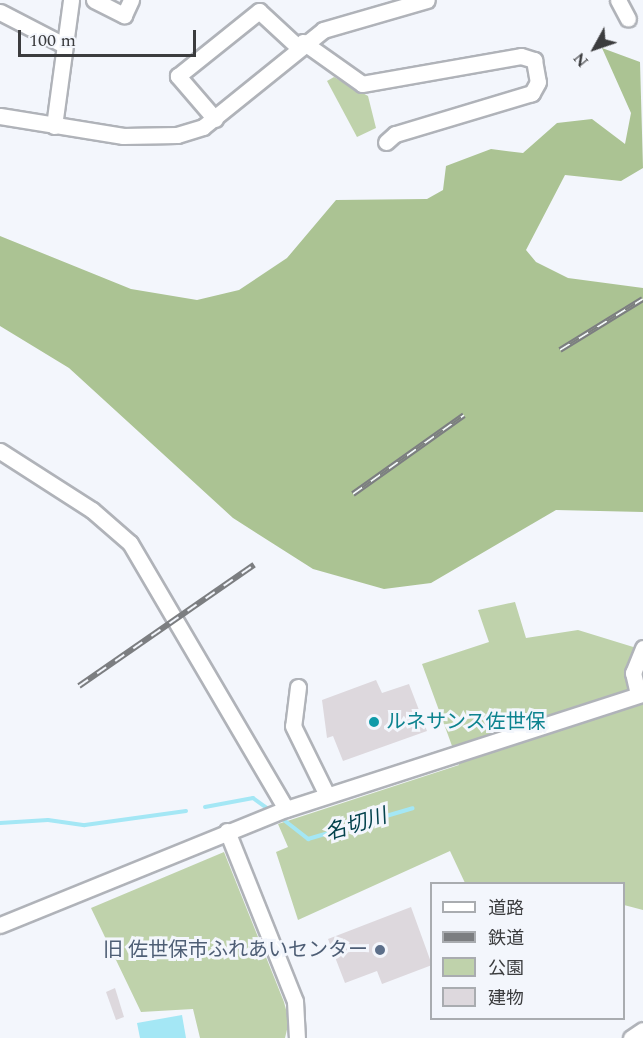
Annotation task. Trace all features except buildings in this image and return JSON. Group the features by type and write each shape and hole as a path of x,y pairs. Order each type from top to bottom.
{"street":[{"path":"54,126 62,44 71,0"},
{"path":"94,0 124,15 131,0"},
{"path":"0,116 54,126 152,138 203,127 301,45 323,30 427,0"},
{"path":"618,0 628,19"},
{"path":"215,119 178,76 259,11 301,45 362,84 521,56 534,60 538,82 532,93 395,134 386,142"},
{"path":"0,12 62,44"},
{"path":"0,451 92,510 130,543 284,810"},
{"path":"0,925 227,831 284,810 640,694 633,673 643,648"},
{"path":"298,687 293,726 327,795"},
{"path":"227,831 295,1000 297,1038"},
{"path":"631,1038 643,1030"}],"green space":[{"path":"602,48 640,62 643,168 621,181 565,175 526,250 536,262 568,278 643,288 643,512 556,510 431,583 384,589 313,569 233,518 69,368 0,326 0,236 131,289 197,300 239,290 287,258 336,200 427,199 443,190 446,166 491,149 523,153 557,123 592,119 625,144 631,113"},
{"path":"334,77 368,96 376,128 357,137 327,81"},
{"path":"515,602 526,638 578,630 643,650 643,910 625,905 625,882 465,882 450,851 298,920 276,852 288,847 278,824 459,765 422,664 489,642 478,610"},
{"path":"224,852 284,1002 289,1021 285,1038 200,1038 193,1009 141,1012 91,908"}],"water":[{"path":"182,1015 186,1038 140,1038 137,1023"}],"waterway":[{"name":"名切川","path":"205,807 253,798 271,811"},
{"name":"名切川","path":"280,817 308,839 413,808"},
{"name":"名切川","path":"0,823 48,820 85,825 186,811"}],"railway":[{"path":"560,350 643,299"},
{"path":"353,494 464,415"},
{"path":"79,686 254,565"}],"place":[{"name":"ルネサンス佐世保","path":"374,722"},
{"name":"旧 佐世保市ふれあいセンター","path":"380,950"}]}
